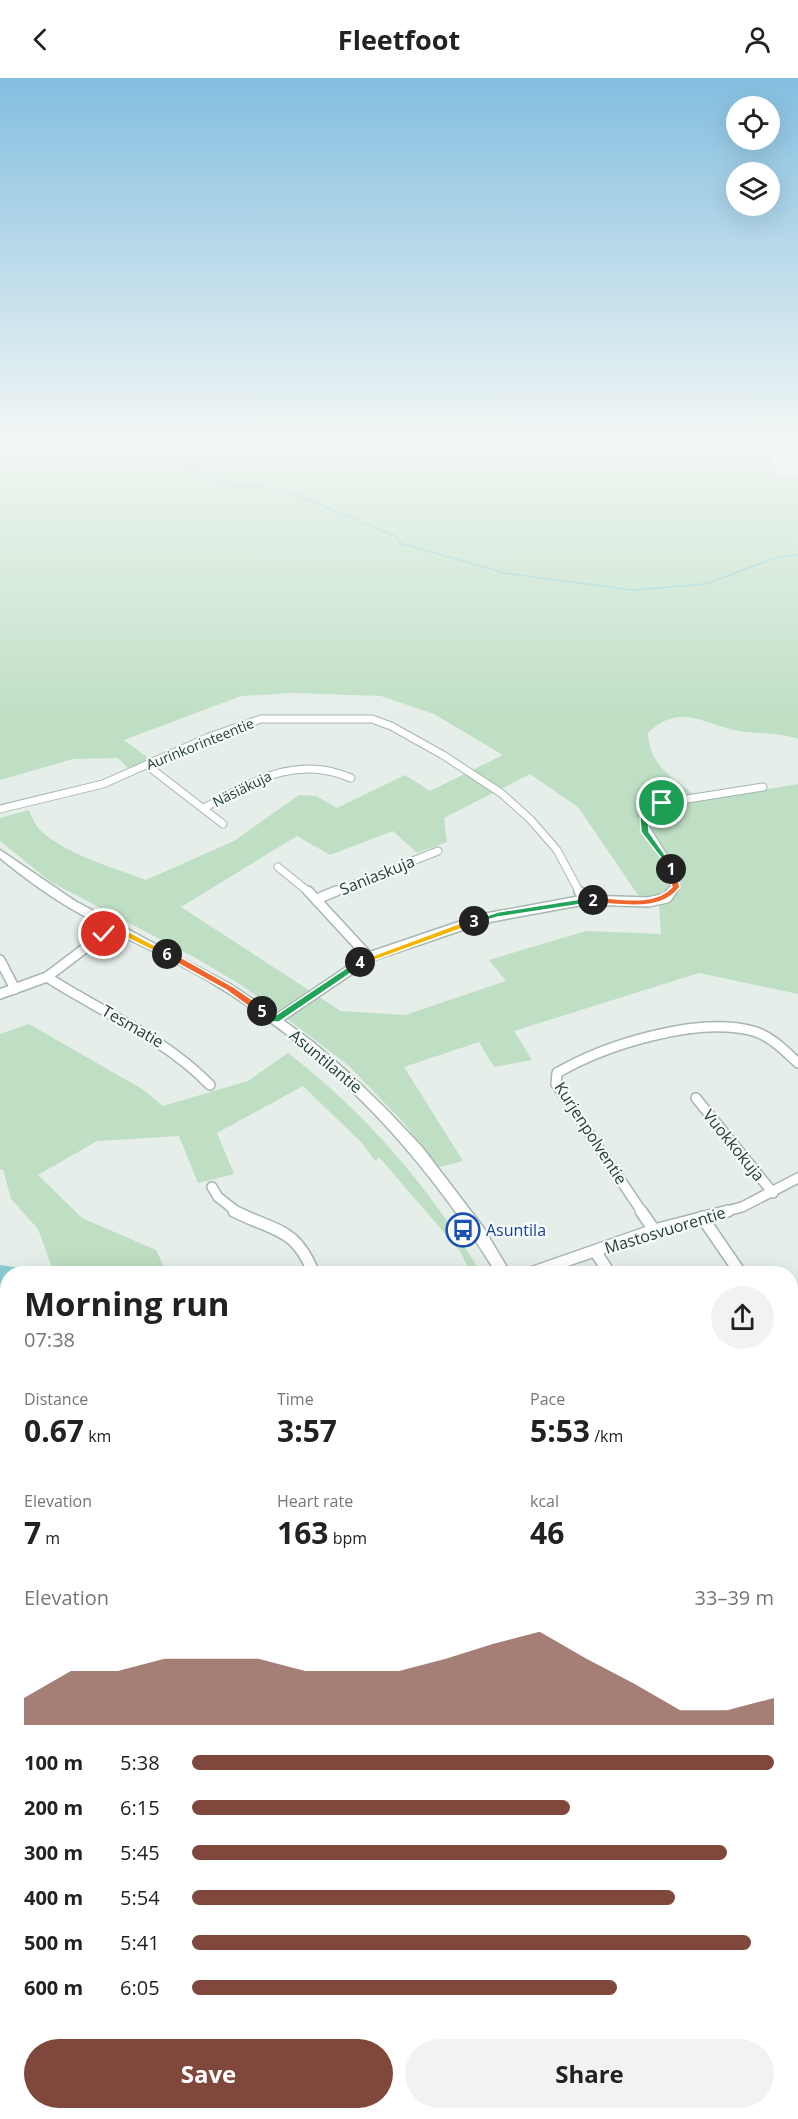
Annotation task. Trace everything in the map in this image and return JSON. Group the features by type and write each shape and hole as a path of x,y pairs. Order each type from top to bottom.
{"street":[{"name":"Aurinkorinteentie","path":"0,809 103,784 209,737 261,719 372,719 391,726 443,755 501,793 530,819 557,850 584,900"},
{"path":"148,766 223,824"},
{"name":"Näsiäkuja","path":"204,808 276,772 299,768 337,770 351,778"},
{"path":"276,1020 369,957 481,919 584,900 633,902 667,898 676,887 671,868 645,832 644,818 650,808 662,803 763,788"},
{"name":"Saniaskuja","path":"317,899 438,851"},
{"name":"Asuntilantie","path":"0,853 51,891 113,927 206,975 276,1020 362,1092 405,1136 469,1219 500,1266"},
{"path":"278,867 317,899 369,957"},
{"path":"0,994 47,977 113,927"},
{"path":"0,960 15,989"},
{"name":"Tesmatie","path":"47,977 151,1034 179,1053 210,1085"},
{"name":"Kurjenpolventie","path":"654,1230 556,1084 556,1073 572,1062 677,1030 712,1028 752,1031 778,1044 798,1063"},
{"name":"Vuokkokuja","path":"696,1098 773,1193"},
{"name":"Mastosvuorentie","path":"551,1266 654,1230 742,1207 773,1193 798,1178"},
{"path":"212,1187 225,1205 290,1236 306,1255 311,1266"},
{"path":"702,1217 736,1266"},
{"path":"595,1251 605,1266"}],"green space":[{"path":"0,532 798,532 798,739 734,730 700,720 679,717 659,724 648,733 653,755 659,764 701,800 798,784 798,994 699,973 514,1031 532,1060 494,1067 479,1042 404,1067 463,1161 439,1167 402,1121 348,1065 243,986 194,957 51,882 0,841 0,818 29,810 40,830 50,839 90,860 146,880 234,841 299,795 316,796 337,808 405,775 430,791 503,755 434,714 381,696 292,693 241,696 124,740 151,760 129,769 118,758 73,759 0,780","holes":["530,774 578,807 638,895 659,904 661,934 586,931 489,960 506,981 405,1015 341,1011 181,907 297,836 330,855 393,831 417,853 447,842 444,818"]},
{"path":"29,1024 142,1089 163,1106 248,1081 288,1053 344,1101 395,1154 440,1211 476,1266 468,1266 460,1251 379,1157 375,1161 362,1143 303,1086 217,1133 234,1174 198,1183 179,1136 97,1141 38,1175 82,1218 156,1250 164,1266 51,1266 38,1229 11,1199 3,1169 0,1170 0,1034"}],"waterway":[{"path":"386,532 397,537 400,543 505,573 632,590 706,584 775,558 798,555"}],"place":[{"name":"Asuntila","path":"463,1230"}],"route":[{"path":"104,934 113,927 152,946 229,988 276,1020 369,957 481,919 498,914 584,900 648,902 667,898 676,887 671,868 645,832 644,818 650,808 662,803"}]}
